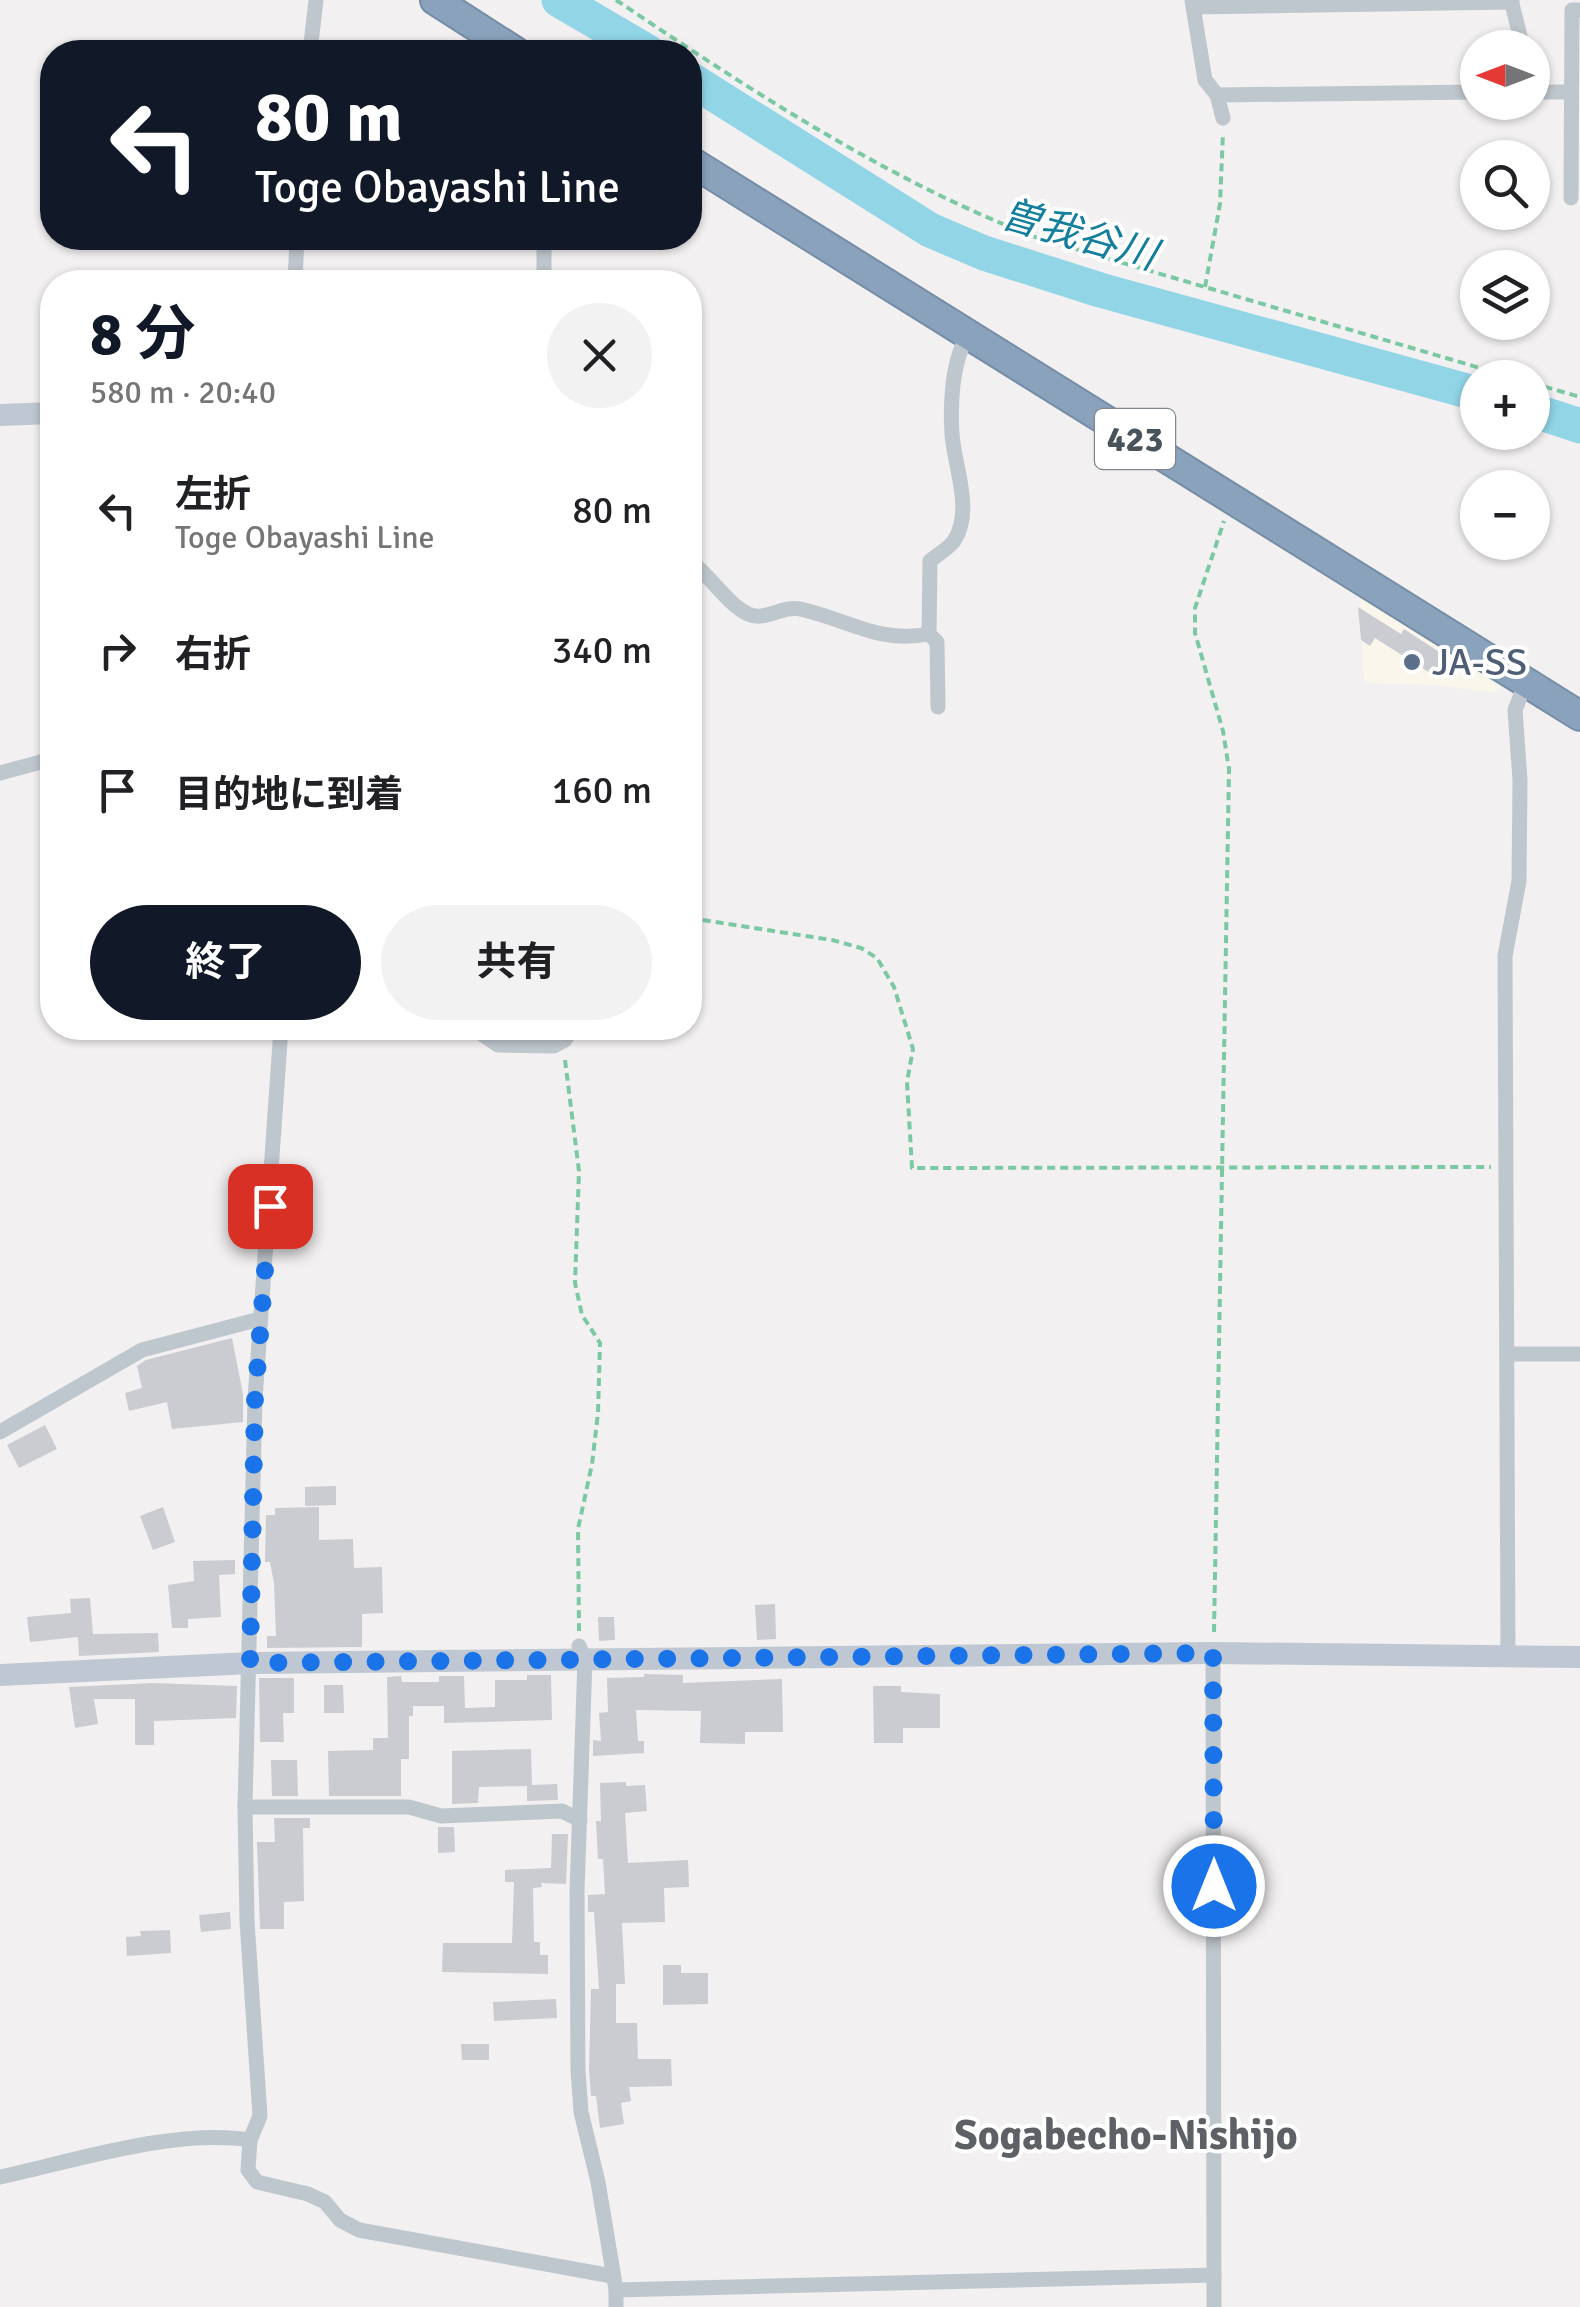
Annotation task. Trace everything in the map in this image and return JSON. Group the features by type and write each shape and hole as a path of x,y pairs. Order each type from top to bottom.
{"highway":[{"path":"435,0 497,40"},
{"name":"423","path":"702,169 1580,716"}],"main road":[{"path":"0,414 40,413"},
{"path":"0,1675 582,1653 1580,1657"}],"street":[{"path":"311,40 316,0"},
{"path":"1223,118 1217,95 1205,80 1193,4 1512,1 1519,30"},
{"path":"1571,198 1576,174 1572,10 1580,10"},
{"path":"1217,95 1460,92"},
{"path":"1550,92 1571,92"},
{"path":"938,707 937,642 929,634 930,561 954,540 960,515 963,490 952,433 957,352 968,335"},
{"path":"702,572 748,614 765,616 784,608 800,609 882,635 908,638 929,634"},
{"path":"1508,1656 1505,956 1519,881 1520,780 1515,710 1526,682"},
{"path":"0,773 40,762"},
{"path":"281,1040 260,1319 244,1808 260,2116 250,2140 248,2170 257,2182 308,2194 325,2202 340,2220 360,2230 614,2291 1214,2275"},
{"path":"490,1040 498,1046 560,1044 563,1040"},
{"path":"0,1432 142,1350 260,1319"},
{"path":"1507,1354 1580,1354"},
{"path":"582,1653 578,2070 581,2112 598,2182 614,2291"},
{"path":"1213,1653 1214,2307"},
{"path":"244,1808 409,1807 442,1816 562,1811 580,1820"},
{"path":"0,2177 139,2147 222,2135 250,2140"}],"path":[{"path":"616,0 679,40"},
{"path":"702,54 868,159 977,215 1035,238 1460,362"},
{"path":"1205,287 1220,204 1223,118"},
{"path":"1550,388 1580,397"},
{"path":"1213,1653 1229,769 1223,731 1194,633 1194,608 1232,498"},
{"path":"702,920 832,940 877,958 894,987 914,1049 908,1082 912,1168 1506,1167"},
{"path":"560,1044 564,1050 578,1171 575,1284 582,1315 600,1343 592,1464 578,1528 582,1653"}],"shaded area":[{"name":"JA-SS","path":"1360,597 1501,687 1498,693 1434,685 1364,683"}],"building":[{"path":"1358,607 1401,634 1404,629 1450,659 1438,678 1375,638 1370,646 1361,640"},
{"path":"232,1338 243,1394 243,1422 172,1429 167,1402 129,1411 125,1393 142,1388 137,1366 146,1360"},
{"path":"45,1425 57,1449 19,1468 7,1445"},
{"path":"336,1486 336,1505 305,1506 305,1487"},
{"path":"163,1507 175,1542 153,1550 140,1516"},
{"path":"319,1507 319,1540 353,1539 354,1568 382,1567 383,1613 362,1614 362,1647 267,1648 267,1636 276,1636 274,1583 270,1562 265,1562 266,1515 275,1515 275,1508"},
{"path":"235,1560 235,1574 219,1575 221,1617 188,1619 188,1628 172,1628 168,1585 194,1581 193,1561"},
{"path":"90,1598 93,1634 158,1633 159,1652 79,1656 78,1637 30,1642 27,1617 71,1613 70,1599"},
{"path":"775,1604 776,1639 757,1640 755,1605"},
{"path":"598,1617 614,1617 615,1640 599,1641"},
{"path":"527,1675 551,1675 552,1720 444,1723 444,1706 413,1706 413,1716 409,1716 409,1759 401,1759 401,1796 329,1796 328,1751 373,1750 373,1738 388,1738 387,1677 401,1676 402,1682 439,1682 439,1676 464,1676 465,1708 495,1707 495,1680 527,1680"},
{"path":"683,1675 683,1683 782,1679 783,1732 745,1732 745,1744 700,1743 701,1711 636,1710 638,1741 644,1741 644,1753 593,1756 593,1740 601,1741 599,1713 608,1712 607,1678"},
{"path":"259,1678 294,1678 294,1713 283,1713 284,1742 260,1742"},
{"path":"153,1683 237,1686 236,1718 154,1721 154,1745 135,1745 135,1699 94,1699 98,1724 75,1728 69,1687"},
{"path":"324,1685 343,1685 344,1713 324,1713"},
{"path":"873,1686 901,1686 901,1692 940,1694 940,1728 903,1728 903,1743 874,1743"},
{"path":"531,1749 532,1785 557,1784 558,1800 527,1801 527,1786 479,1787 478,1803 452,1804 452,1751"},
{"path":"271,1760 297,1760 298,1796 272,1796"},
{"path":"626,1782 626,1786 645,1785 647,1811 625,1813 628,1863 688,1860 689,1887 664,1888 665,1922 622,1923 625,1984 616,1984 616,2023 637,2023 638,2059 671,2059 672,2086 629,2087 631,2101 621,2103 624,2124 600,2128 589,2070 591,1989 599,1989 594,1912 588,1912 588,1895 605,1894 596,1821 601,1821 600,1783"},
{"path":"274,1818 310,1818 310,1828 303,1828 304,1901 284,1902 284,1929 260,1929 257,1842 275,1842"},
{"path":"438,1827 454,1827 455,1852 438,1853"},
{"path":"552,1834 568,1834 566,1884 541,1883 542,1887 533,1888 534,1942 540,1942 540,1955 548,1955 548,1974 442,1972 443,1943 512,1943 514,1882 505,1882 505,1870 551,1868"},
{"path":"230,1912 231,1929 201,1932 199,1915"},
{"path":"170,1930 171,1953 127,1956 126,1937 141,1936 140,1931"},
{"path":"663,1965 681,1965 681,1973 708,1973 708,2004 663,2005"},
{"path":"556,1999 557,2018 494,2021 493,2002"},
{"path":"461,2044 489,2044 489,2060 462,2060"}],"waterway":[{"name":"曽我谷川","path":"559,0 627,40"},
{"name":"曽我谷川","path":"702,87 930,230 984,253 1100,290 1460,389"},
{"name":"曽我谷川","path":"1550,416 1580,426"}],"place":[{"name":"JA-SS","path":"1412,662"}],"district":[{"name":"Sogabecho-Nishijo","path":"1126,2134"}],"route":[{"path":"270,1206 255,1399 250,1663 1213,1653 1214,1886"}]}
